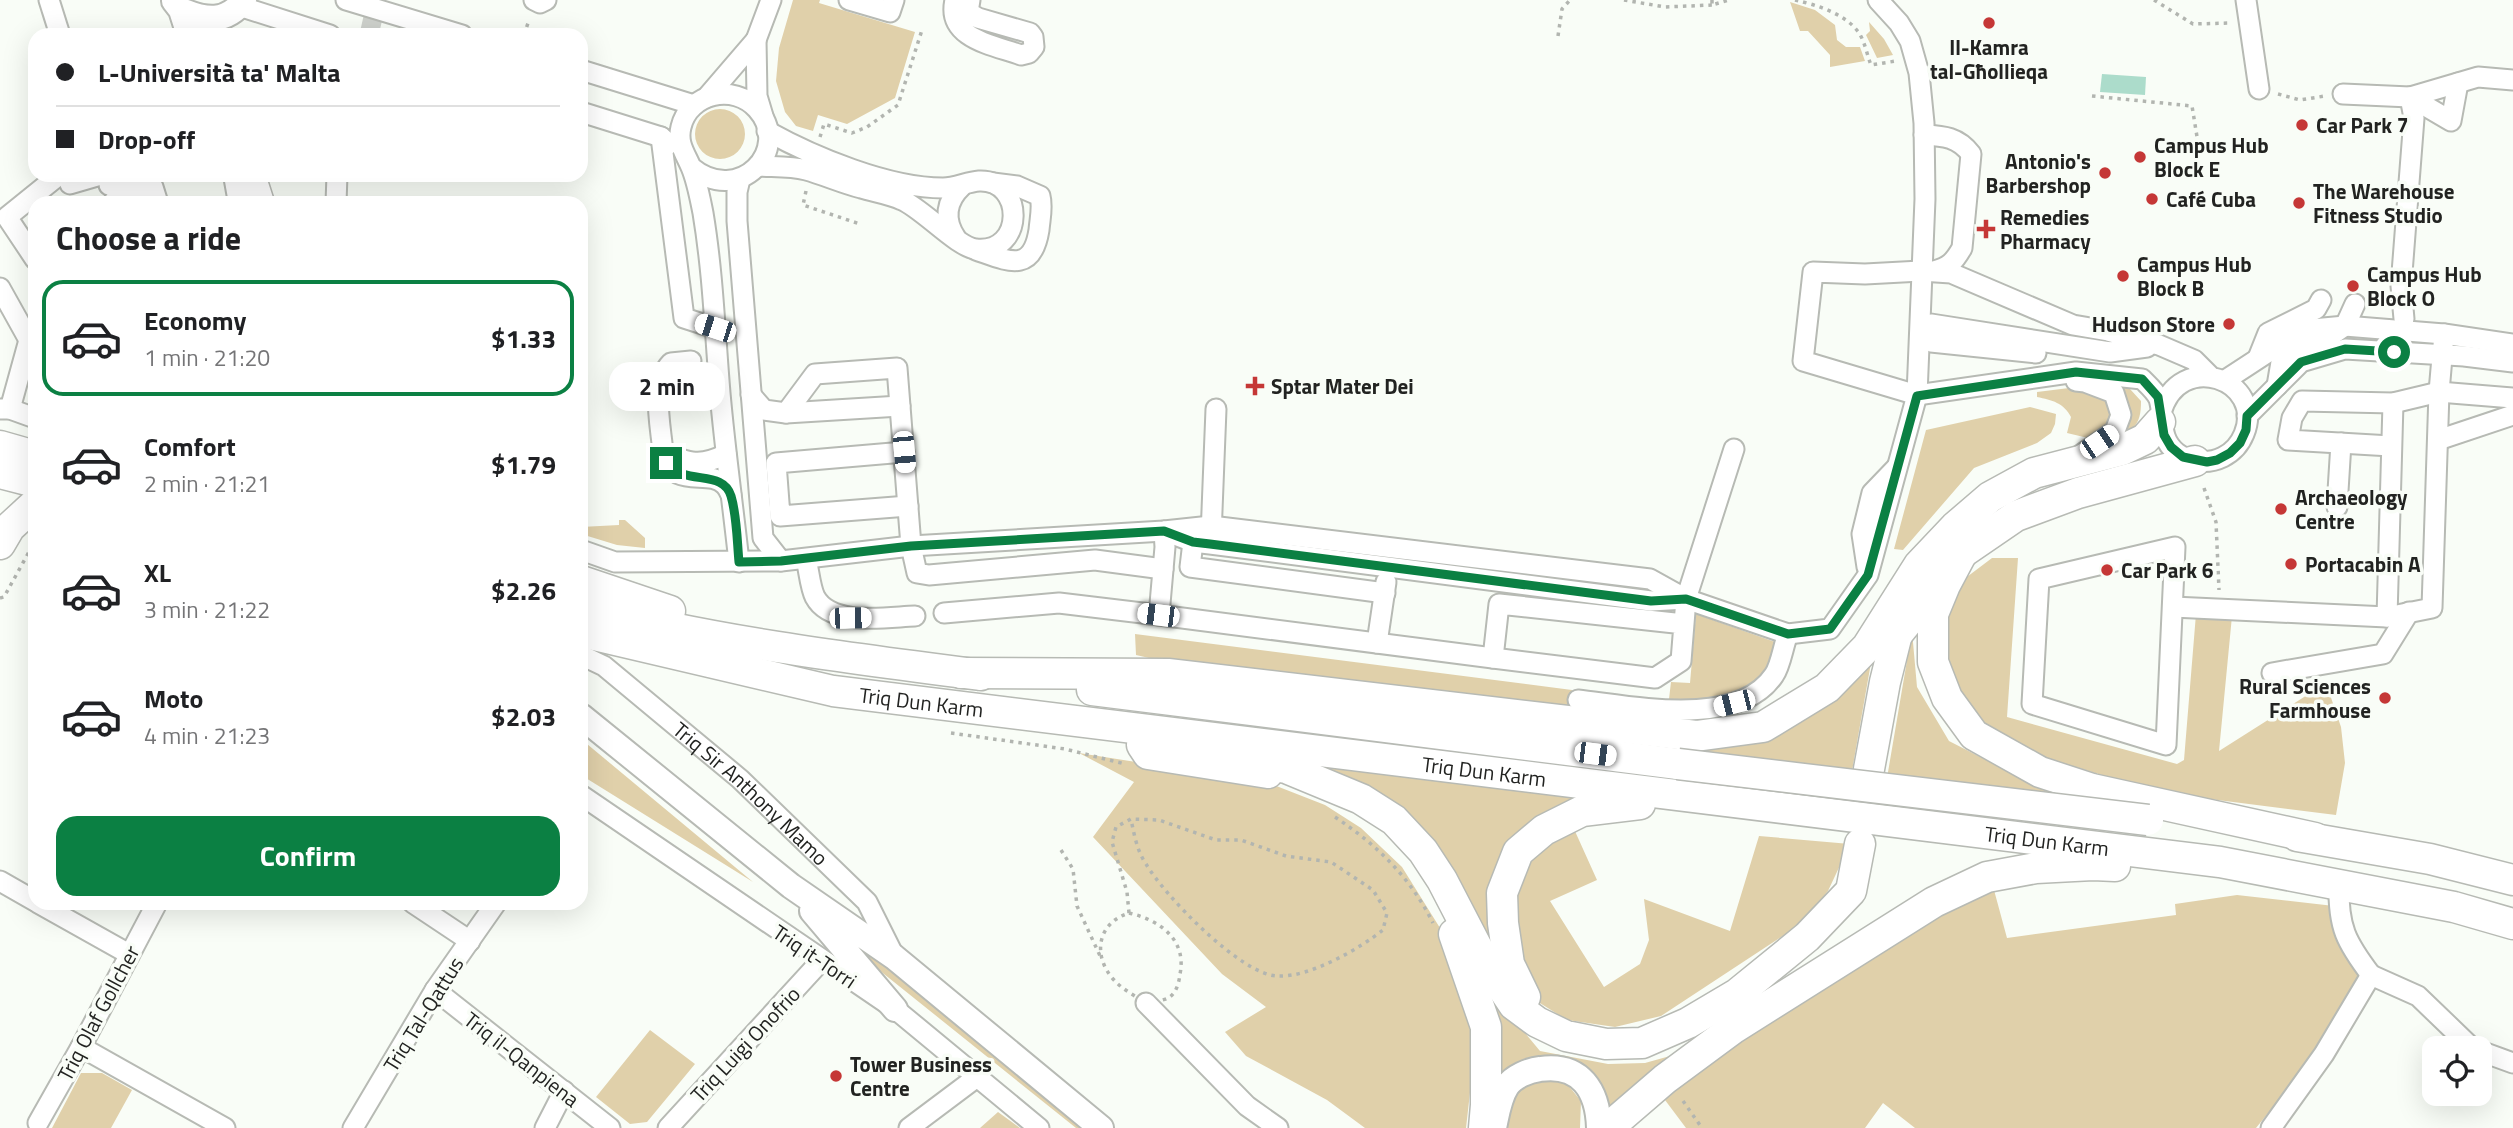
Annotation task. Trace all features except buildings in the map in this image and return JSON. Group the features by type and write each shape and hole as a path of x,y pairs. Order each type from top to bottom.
{"highway":[{"path":"961,673 1168,674 1696,736 1763,727 1827,688 1867,647 1919,565 1955,527 1990,497 2034,473 2122,450 2145,439 2161,417"},
{"path":"0,446 28,454"},
{"path":"0,473 28,480"},
{"path":"1895,637 1922,604 1937,579 1962,553 2016,516 2078,493 2200,475"},
{"path":"0,544 10,527 28,510"},
{"path":"1962,553 1933,614 1933,662 1947,698 1974,735 2040,772 2092,789 2315,838"},
{"path":"1869,769 1895,637 1919,565"},
{"path":"588,582 761,643"},
{"name":"Triq Dun Karm","path":"588,609 862,661 1678,764 2315,838 2430,859 2513,880"},
{"name":"Triq Dun Karm","path":"588,634 833,691 2220,862 2454,906 2513,924"},
{"path":"833,691 865,707 1133,755 1286,768 1361,799 1394,820 1423,851 1442,880 1483,959 1514,1005 1537,1022 1566,1036 1606,1044 1642,1042 1688,1023 1747,986 1807,937 1851,891 1860,844"},
{"path":"1133,755 1148,754 1263,771 1329,797 1380,829 1421,873 1453,930 1486,1027 1484,1128"},
{"path":"1537,1022 1509,964 1503,923 1502,893 1518,852 1544,830 1582,811 1637,804 1741,814 1786,810"},
{"path":"1608,1128 1665,1079 1734,1028 1934,902 1987,877 2036,868 2093,865 2339,884"}],"main road":[{"path":"177,5 202,19 232,14"},
{"path":"177,5 186,28"},
{"name":"Triq Sir Anthony Mamo","path":"588,722 791,887 894,957 1101,1128"},
{"path":"791,887 895,1009"},
{"path":"1494,1128 1508,1084 1530,1070 1554,1067 1574,1072 1590,1089 1598,1109 1599,1128"}],"street":[{"path":"49,0 58,28"},
{"path":"346,0 439,28"},
{"path":"534,0 540,3 546,0"},
{"path":"739,562 726,484 710,253 699,196 680,142 681,127 686,114 756,40 771,0"},
{"path":"849,0 890,12 894,0"},
{"path":"955,0 953,8 958,26 969,37 1021,55 1029,53 1034,47 1030,33 978,18 968,12 970,0"},
{"path":"1205,537 1650,579 1686,599 1788,634 1830,629 1868,575 1862,534 1872,493 1898,466 1917,396 1927,272 1924,135 1919,73 1910,41 1899,23 1878,0"},
{"path":"2247,9 2259,89"},
{"path":"232,14 297,28"},
{"path":"588,114 661,137 708,179 719,181 740,178 758,166 766,149 766,125 757,96 756,40"},
{"path":"588,72 701,101 727,94 739,96 750,102 766,125 800,149 911,186 962,186 978,181 1017,186 1040,196 1042,205 1036,249 1028,257 1010,262 967,245 902,200 824,178 806,170 758,166"},
{"path":"2343,94 2410,97 2478,76 2513,80"},
{"path":"2410,97 2451,121 2458,83"},
{"path":"2404,319 2401,286 2414,118 2410,97"},
{"path":"1924,135 1948,137 1962,144 1970,154 1962,248 1947,268 1927,272"},
{"path":"661,137 684,318 715,328"},
{"path":"740,178 737,221 763,538 781,561"},
{"path":"962,186 949,201 947,211 951,230 967,245 986,249 1006,238 1014,217 1007,195 999,187 988,183"},
{"path":"45,196 67,184 109,188 153,187 156,196"},
{"path":"28,205 7,217 28,248"},
{"path":"2142,379 2076,372 1917,396 1803,360 1813,272 1951,273 2073,325 2159,345 2194,360 2238,392 2245,403 2247,416 2246,430 2240,443 2200,475 2171,447 2164,435 2158,397 2135,369 2118,362 1931,333 2110,352 2159,345"},
{"path":"0,288 28,334"},
{"path":"2258,358 2268,333 2316,309 2321,300"},
{"path":"2277,386 2281,362 2298,350 2329,337 2345,326 2355,304"},
{"path":"2161,417 2171,391 2181,382 2194,377 2217,378 2258,358 2302,330 2345,326 2444,334 2513,344"},
{"path":"2173,607 2387,617 2432,608 2439,392 2444,334"},
{"path":"2247,416 2301,362 2345,349 2442,354 2513,362"},
{"path":"28,350 5,409 28,416"},
{"path":"691,361 671,363 664,370 659,387 666,463 672,470 687,477 726,484"},
{"path":"786,413 815,373 897,368 911,546 917,573 929,575 1095,561 1163,569"},
{"path":"2037,378 2085,382 2115,393 2121,415 2115,431 2067,464"},
{"path":"2390,446 2288,440 2292,418 2302,401 2393,403 2439,392 2513,398"},
{"path":"751,395 764,410 786,413 900,406"},
{"path":"2387,617 2393,403"},
{"path":"1216,409 1205,537 1190,566 1385,593"},
{"path":"2438,440 2513,415"},
{"path":"726,484 741,468 747,455 753,425"},
{"path":"663,446 690,455 707,454 719,442 723,428"},
{"path":"2337,507 2341,443"},
{"path":"663,446 695,464 711,462 726,454"},
{"path":"944,613 1059,603 1656,678 1681,661 1686,599 1734,449"},
{"path":"904,452 776,463 780,516 908,506"},
{"path":"1158,615 1164,531"},
{"path":"588,552 615,562 781,561 911,546 1164,531 1499,582 1651,601 1686,599"},
{"path":"2175,547 2173,607 2166,745 2032,704 2039,579 2175,547"},
{"path":"806,559 815,597 830,612 850,618 915,616"},
{"path":"1377,643 1387,567"},
{"path":"1493,658 1499,582"},
{"path":"1499,604 1684,624"},
{"path":"2272,673 2383,654 2409,612"},
{"path":"1578,700 1666,710 1703,711 1734,703 1759,690 1775,674 1788,634"},
{"name":"Triq Sir Anthony Mamo","path":"588,658 604,666 740,779 867,902 894,957"},
{"name":"Triq it-Torri","path":"588,800 895,1009 1039,1128"},
{"path":"0,881 28,897"},
{"path":"2339,884 2340,924 2352,950 2371,975 2418,996 2460,1036"},
{"path":"51,910 129,954"},
{"name":"Triq Olaf Gollcher","path":"38,1123 154,910"},
{"path":"423,910 470,942"},
{"name":"Triq Tal-Qattus","path":"353,1128 435,990 491,910"},
{"name":"Triq Luigi Onofrio","path":"668,1128 821,961"},
{"path":"2271,1128 2324,1054 2371,975"},
{"name":"Triq il-Qanpiena","path":"435,990 610,1128"},
{"path":"1146,1003 1247,1106 1278,1128"},
{"path":"81,1047 225,1128"},
{"path":"2492,1055 2513,1063"},
{"path":"909,1128 977,1077"},
{"path":"545,1128 564,1091"}],"path":[{"path":"1558,36 1562,9 1570,0"},
{"path":"1624,0 1665,7 1729,0"},
{"path":"1795,0 1813,5 1849,22 1860,35 1871,65 1915,57"},
{"path":"2154,0 2193,24 2232,23 2247,9"},
{"path":"820,139 824,124 852,133 867,127 898,106 922,30"},
{"path":"2259,89 2300,100 2343,94"},
{"path":"2092,96 2192,106 2199,149"},
{"path":"806,191 803,205 860,224"},
{"path":"2200,475 2216,523 2219,610"},
{"path":"0,598 4,597 28,554"},
{"path":"949,733 1065,749 1133,755"},
{"path":"1331,814 1366,837 1387,857 1405,880 1436,930"},
{"path":"1129,913 1127,892 1112,842 1116,827 1131,819 1159,820 1216,840 1241,840 1286,856 1331,862 1373,890 1387,913 1383,930 1366,944 1324,966 1280,976 1266,974 1250,967 1194,921 1165,891 1145,863 1135,839 1131,819"},
{"path":"1061,850 1073,869 1077,906 1104,963 1113,979 1146,1003 1169,998 1178,986 1181,950 1164,929 1146,917 1129,913 1121,915 1106,926 1100,944 1104,963"},
{"path":"1683,1101 1702,1128"}],"shaded area":[{"path":"793,0 820,0 819,3 915,32 895,98 847,124 818,115 813,131 796,126 785,112 776,81 779,48"},
{"path":"1790,2 1815,10 1835,25 1837,40 1846,47 1860,47 1865,61 1830,67 1830,55 1808,31 1800,31"},
{"path":"1869,22 1884,39 1893,55 1877,58 1866,35 1870,31"},
{"path":"2102,74 2146,77 2145,95 2100,92"},
{"path":"720,109 738,116 745,134 738,152 720,159 702,152 695,134 702,116"},
{"path":"2099,380 2130,389 2141,401 2139,417 2131,430 2125,428"},
{"path":"2069,388 2101,396 2111,409 2111,422 2088,438 2067,433 2071,417 2068,412 2057,403 2037,397 2037,392"},
{"path":"2030,407 2056,414 2051,433 2037,443 1974,468 1903,550 1894,549 1926,430"},
{"path":"619,520 625,520 645,538 645,548 617,545 588,536 588,527 619,525"},
{"path":"1992,558 2018,558 2007,717 2177,764 2184,760 2196,614 2232,616 2219,751 2326,683 2341,727 2345,763 2336,815 2194,797 2140,787 2076,767 2075,772 2015,750 1952,695 1941,607 1947,592"},
{"path":"1696,614 1775,642 1761,683 1737,693 1716,697 1669,699 1671,682 1690,683"},
{"path":"1912,631 1917,687 1949,741 2025,780 2107,806 1887,778"},
{"path":"1135,634 1572,690 1568,710 1162,661 1136,655"},
{"path":"1872,657 1852,771 1677,751 1754,739 1821,709"},
{"path":"588,745 753,882 588,779"},
{"path":"1079,753 1269,783 1325,805 1361,828 1402,867 1440,928 1468,1007 1473,1066 1466,1128 1365,1128 1327,1100 1246,1056 1225,1032 1266,1007 1222,974 1093,837 1134,782"},
{"path":"1305,763 1589,800 1549,812 1493,944 1465,895"},
{"path":"1574,829 1597,880 1550,901 1604,987 1640,964 1649,940 1644,899 1730,931 1759,836 1850,844 1828,891 1801,924 1661,1016 1615,1027 1567,1020 1535,1000 1512,964 1511,882 1533,851"},
{"path":"1994,890 2007,938 2176,915 2175,904 2237,895 2334,906 2360,979 2330,1036 2256,1128 1915,1128 1883,1103 1865,1128 1686,1128 1659,1092 1886,939"},
{"path":"862,946 1083,1128 1076,1128 879,970 858,952"},
{"path":"1474,955 1501,1004 1540,1051 1608,1064 1645,1063 1670,1056 1692,1044 1609,1117 1573,1065 1495,1091"},
{"path":"650,1030 695,1064 647,1122 630,1124 596,1097"},
{"path":"81,1073 102,1073 132,1090 111,1128 52,1128"},
{"path":"1540,1078 1564,1080 1581,1101 1580,1128 1504,1128 1514,1097 1524,1087"},
{"path":"998,1112 1020,1128 980,1128"}],"tunnel":[{"path":"371,28 377,0"}],"place":[{"name":"Il-Kamra tal-Għollieqa","path":"1989,23"},
{"name":"Car Park 7","path":"2302,125"},
{"name":"Campus Hub Block E","path":"2140,157"},
{"name":"Antonio's Barbershop","path":"2105,173"},
{"name":"Café Cuba","path":"2152,199"},
{"name":"The Warehouse Fitness Studio","path":"2299,203"},
{"name":"Remedies Pharmacy","path":"1986,229"},
{"name":"Campus Hub Block B","path":"2123,276"},
{"name":"Campus Hub Block O","path":"2353,286"},
{"name":"Hudson Store","path":"2229,324"},
{"name":"Sptar Mater Dei","path":"1255,386"},
{"name":"Archaeology Centre","path":"2281,509"},
{"name":"Portacabin A","path":"2291,564"},
{"name":"Car Park 6","path":"2107,570"},
{"name":"Rural Sciences Farmhouse","path":"2385,698"},
{"name":"Tower Business Centre","path":"836,1076"}],"route":[{"path":"666,463 672,470 687,477 717,480 725,484 731,495 739,562 806,559 911,546 1164,531 1193,542 1651,601 1686,599 1788,634 1830,629 1868,575 1917,396 2076,372 2142,379 2158,397 2160,422 2171,447 2183,457 2207,462 2230,453 2240,443 2246,430 2247,416 2301,362 2345,349 2394,352"}]}
